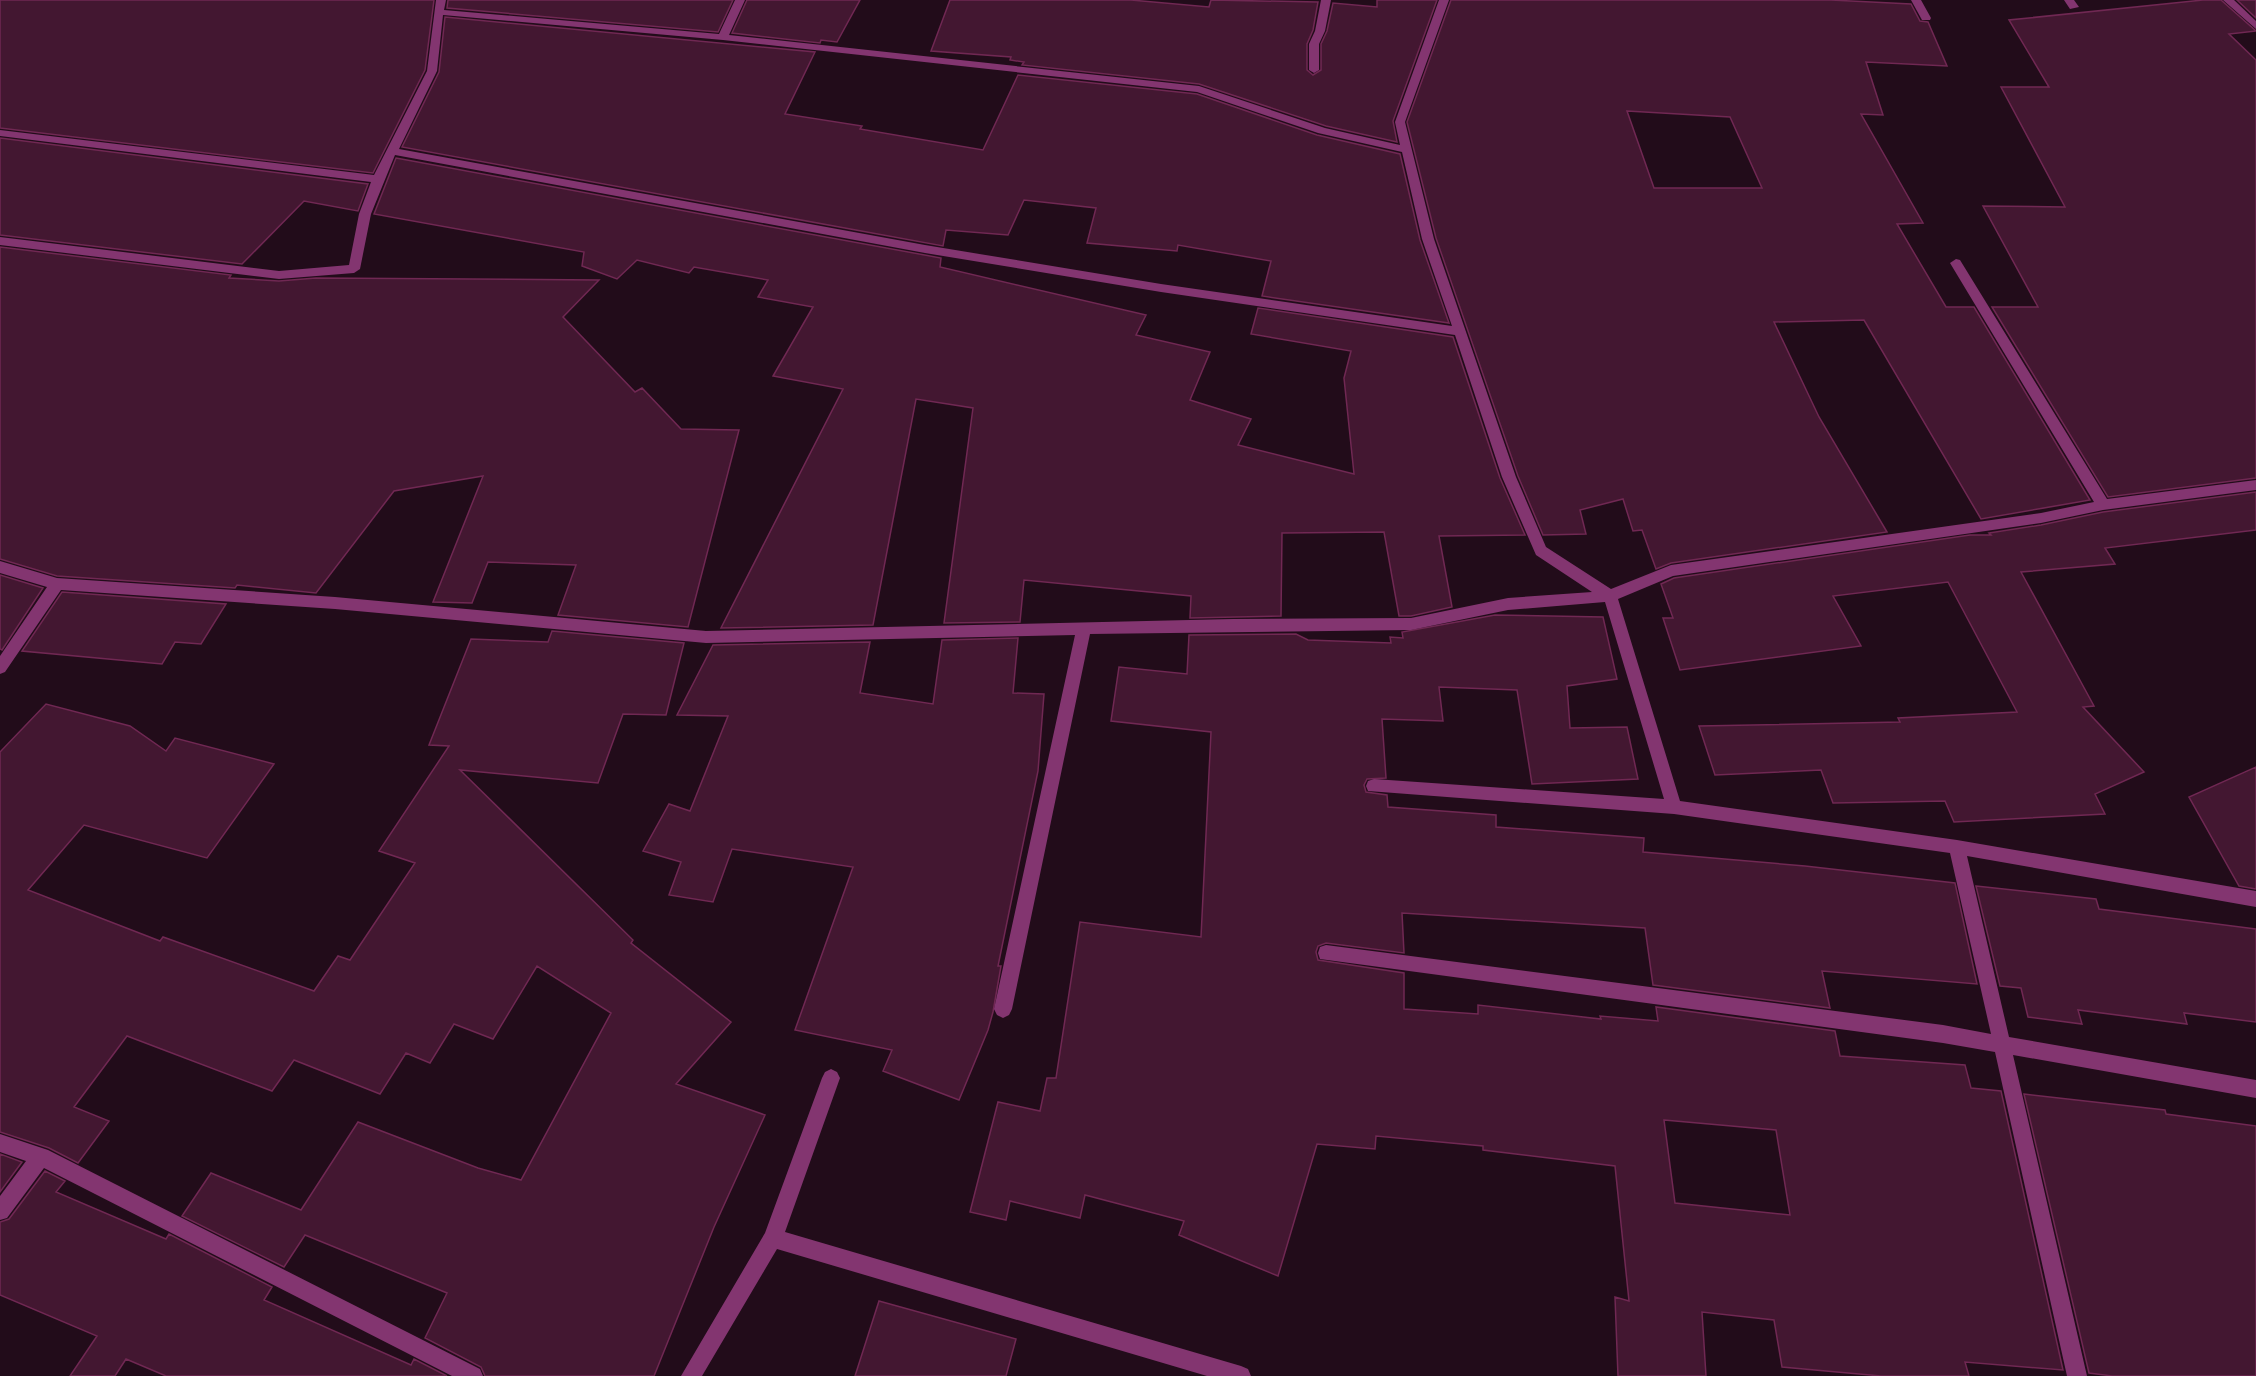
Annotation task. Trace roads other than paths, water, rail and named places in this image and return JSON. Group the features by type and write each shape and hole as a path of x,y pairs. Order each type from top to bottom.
{"street":[{"path":"0,241 279,275 354,269 365,214 378,179 432,71 441,0"},
{"path":"723,37 740,0"},
{"path":"1314,70 1314,44 1320,31 1326,0"},
{"path":"1444,0 1400,122 1428,239 1509,477 1541,550 1610,596 1674,807"},
{"path":"1916,0 1926,18"},
{"path":"2228,0 2256,26"},
{"path":"438,12 723,37 1199,89 1323,131 1408,150"},
{"path":"0,134 378,179"},
{"path":"392,151 925,249 1161,288 1461,332"},
{"path":"1956,263 2103,505"},
{"path":"0,567 57,584 335,603 706,637 1084,628 1411,624 1508,604 1610,596 1671,571 2041,518 2103,505 2256,485"},
{"path":"0,668 57,584"},
{"path":"1003,1009 1084,628"},
{"path":"1374,786 1674,807 1957,847 2256,899"},
{"path":"1957,847 2078,1376"},
{"path":"1326,953 2002,1044 2256,1089"},
{"path":"692,1376 773,1238 831,1078"},
{"path":"0,1143 41,1157 473,1376"},
{"path":"0,1212 41,1157"},
{"path":"773,1238 1241,1376"}]}
